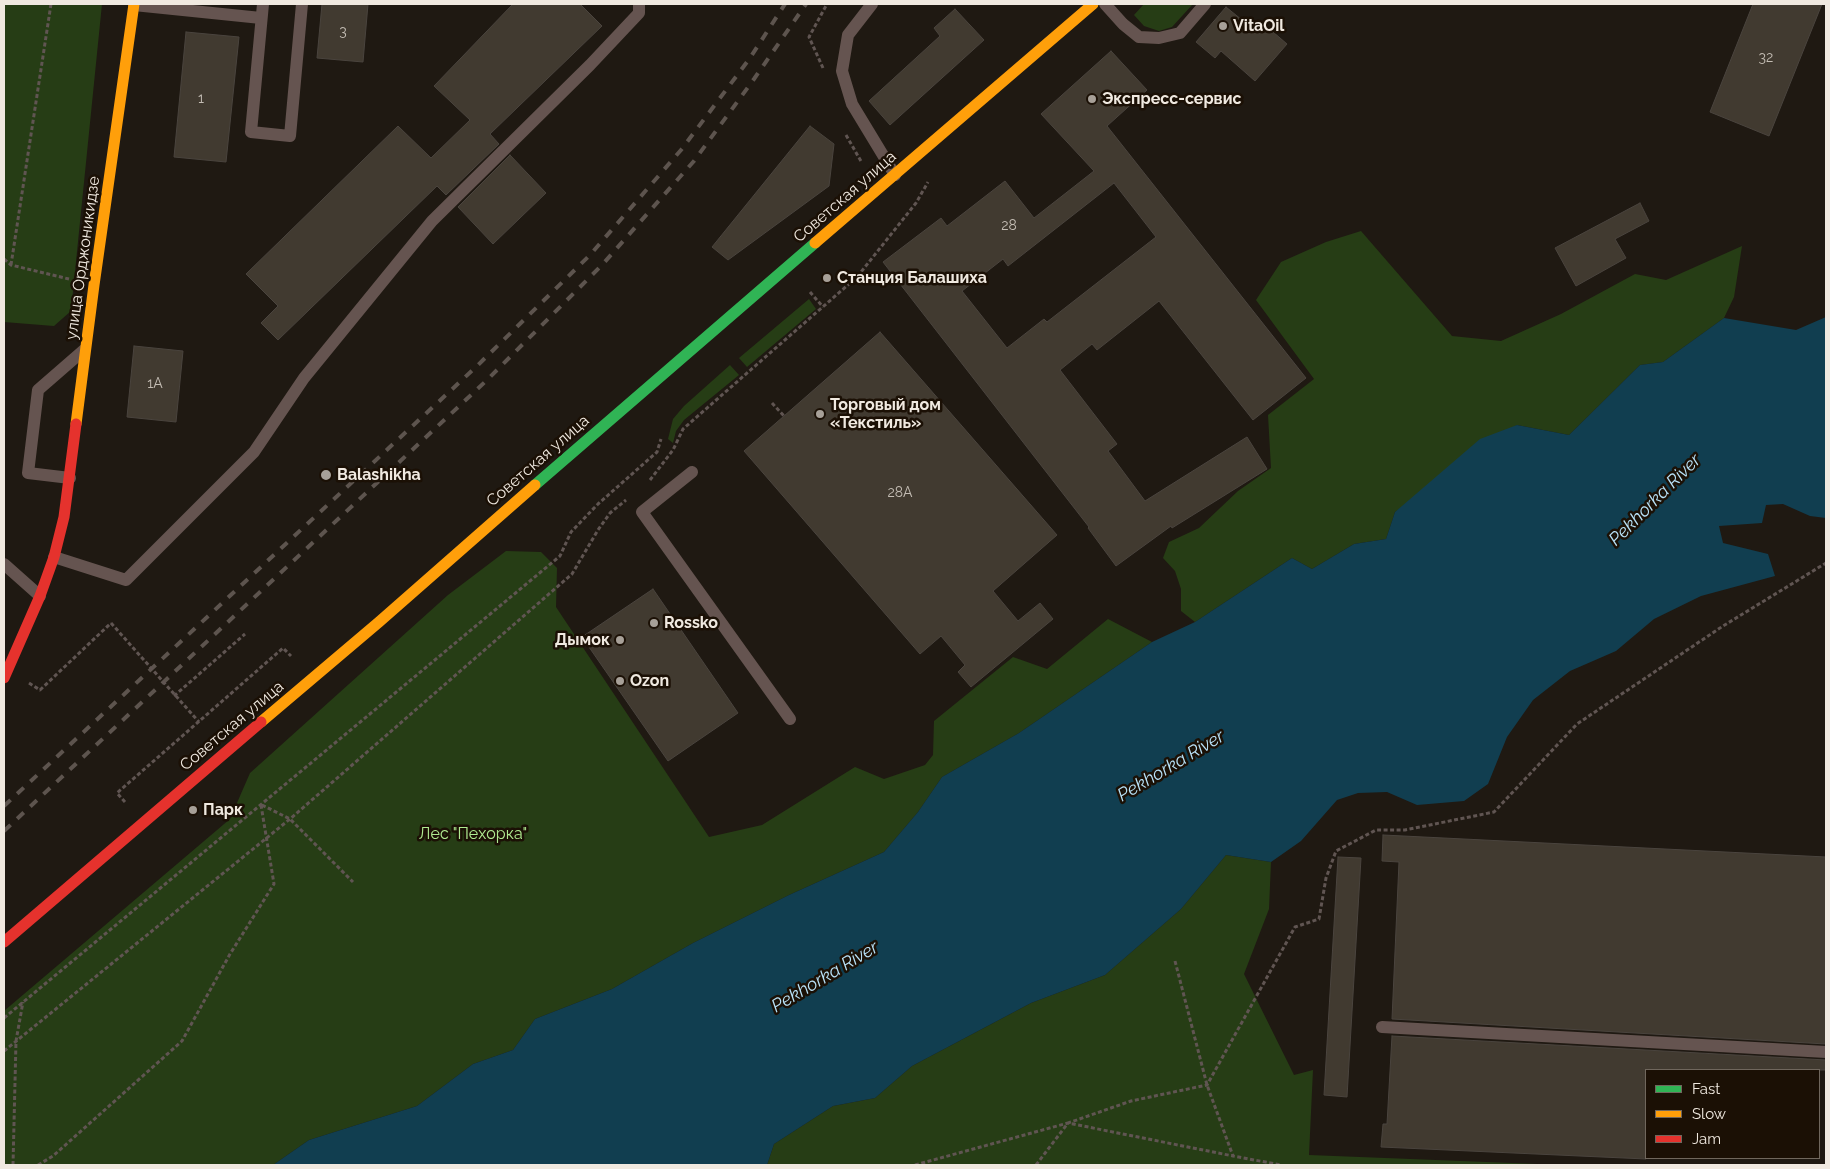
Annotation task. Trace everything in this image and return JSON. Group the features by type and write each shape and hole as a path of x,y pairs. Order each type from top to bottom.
{"main road":[{"name":"улица Орджоникидзе","path":"4,678 40,596 54,557 64,517 94,285 134,4"},
{"name":"Советская улица","path":"4,942 379,622 600,428 1093,4"}],"lane":[{"path":"134,4 261,18"},
{"path":"263,4 251,132 290,136 302,4"},
{"path":"54,557 126,580 254,452 304,378 432,220 596,59 639,13 639,4"},
{"path":"872,4 848,35 842,71 852,104 895,175"},
{"path":"1105,4 1123,24 1139,37 1159,38 1180,33 1205,4"},
{"path":"70,478 28,473 38,390 87,346"},
{"path":"692,472 642,512 790,719"},
{"path":"4,564 40,596"},
{"path":"1382,1027 1826,1052"}],"path":[{"path":"10,265 51,4"},
{"path":"824,72 809,37 827,4"},
{"path":"644,485 673,450 683,429 857,277 916,203 928,182"},
{"path":"4,259 10,265 94,285"},
{"path":"810,292 823,307"},
{"path":"772,403 784,416"},
{"path":"4,1018 560,556 571,532 598,504 657,452 662,439"},
{"path":"4,1051 290,819 572,574 610,513 630,496"},
{"path":"915,1165 1068,1124 1132,1101 1207,1085 1295,927 1319,919 1326,878 1336,851 1376,830 1405,830 1494,812 1577,724 1723,626 1826,563"},
{"path":"40,690 111,623 199,722"},
{"path":"174,696 245,634"},
{"path":"125,802 117,793 283,648 291,656"},
{"path":"261,804 290,819 353,882"},
{"path":"38,1165 53,1156 182,1041 230,954 274,884 261,804"},
{"path":"1176,961 1207,1085 1233,1156"},
{"path":"13,1165 16,1041 23,1002"},
{"path":"1068,1124 1281,1165"},
{"path":"1036,1165 1068,1124"}],"green space":[{"path":"4,4 102,4 71,311 54,326 4,322"},
{"path":"1144,4 1193,4 1172,27 1159,31 1144,26 1134,15"},
{"path":"1361,231 1452,336 1501,341 1561,314 1635,274 1666,280 1742,246 1734,297 1724,318 1663,362 1640,365 1569,435 1517,425 1395,512 1386,539 1354,544 1312,569 1292,558 1195,622 1181,611 1181,589 1175,571 1163,558 1169,542 1199,528 1238,491 1271,468 1268,415 1314,379 1256,300 1281,262 1326,242"},
{"path":"809,299 816,309 747,367 739,358"},
{"path":"730,365 739,375 684,420 676,431 673,443 668,439 673,419 684,406"},
{"name":"Лес \"Пехорка\"","path":"506,551 541,552 557,568 556,607 709,837 762,825 855,767 884,779 925,765 933,755 934,721 1013,657 1047,669 1108,619 1152,642 1019,733 942,777 918,812 884,852 789,895 693,943 612,989 535,1019 513,1050 473,1064 417,1106 309,1140 273,1165 4,1165 4,1011 230,819 250,773 448,595"},
{"path":"1226,855 1271,862 1269,909 1244,974 1294,1075 1313,1070 1309,1155 1563,1165 767,1165 774,1144 833,1106 875,1098 912,1066 1031,1003 1105,975 1181,909"}],"water":[{"name":"Pekhorka River","path":"1826,317 1826,518 1810,516 1783,504 1766,505 1762,523 1719,526 1723,543 1768,554 1775,576 1701,596 1654,619 1616,651 1570,671 1533,700 1507,737 1488,784 1464,801 1417,805 1387,792 1358,793 1337,800 1301,841 1271,862 1226,855 1181,909 1105,975 1031,1003 912,1066 875,1098 833,1106 774,1144 767,1165 273,1165 309,1140 417,1106 473,1064 513,1050 535,1019 612,989 693,943 789,895 884,852 918,812 942,777 1019,733 1152,642 1195,622 1292,558 1312,569 1354,544 1386,539 1395,512 1480,439 1517,425 1569,435 1640,365 1663,362 1724,318 1796,330"}],"building":[{"path":"322,4 368,4 363,62 317,58"},
{"path":"513,4 580,4 602,26 490,134 499,144 446,195 437,186 278,340 261,323 278,306 246,274 398,126 431,158 470,120 434,86"},
{"path":"1753,4 1822,4 1769,136 1710,112"},
{"path":"1226,7 1258,33 1265,25 1287,44 1255,81 1221,51 1215,58 1196,42"},
{"path":"955,9 984,40 890,125 869,101 940,36 934,28"},
{"path":"186,32 239,37 226,162 174,157"},
{"path":"1111,51 1147,90 1107,126 1306,378 1253,420 1159,301 1097,350 1092,344 1060,370 1117,444 1108,451 1145,501 1247,437 1267,469 1172,528 1171,526 1116,566 1089,527 883,262 941,218 947,226 1005,181 1034,218 1094,171 1041,114","holes":["1114,183 1156,237 1047,322 1044,319 1007,348 962,291 1003,259 1008,266"]},
{"path":"810,126 834,144 829,186 728,260 712,247"},
{"path":"510,155 546,193 493,244 458,207"},
{"path":"1640,203 1649,221 1615,239 1626,258 1576,286 1555,248"},
{"path":"880,332 1057,535 993,591 1018,621 1040,603 1053,619 971,687 958,672 965,665 941,636 920,654 744,451"},
{"path":"134,346 183,351 176,422 127,417"},
{"path":"653,589 738,713 668,761 582,637"},
{"path":"1383,835 1826,857 1826,1044 1392,1019 1399,862 1382,861"},
{"path":"1338,857 1361,858 1347,1097 1324,1095"},
{"path":"1392,1036 1826,1060 1826,1070 1645,1069 1645,1159 1381,1147 1383,1124 1387,1124"}],"railway":[{"path":"4,806 477,366 590,255 681,150 750,58 785,4"},
{"path":"4,831 486,381 602,265 694,161 806,4"}],"traffic: fast":[{"path":"535,485 815,243"}],"traffic: slow":[{"path":"76,424 134,4"},
{"path":"815,243 1093,4"},
{"path":"261,722 379,622 535,485"}],"traffic: jam":[{"path":"4,678 40,596 54,557 64,517 76,424"},
{"path":"4,942 261,722"}],"place":[{"name":"VitaOil","path":"1223,26"},
{"name":"Экспресс-сервис","path":"1092,99"},
{"name":"Станция Балашиха","path":"827,278"},
{"name":"Торговый дом «Текстиль»","path":"820,414"},
{"name":"Balashikha","path":"326,475"},
{"name":"Rossko","path":"654,623"},
{"name":"Дымок","path":"620,640"},
{"name":"Ozon","path":"620,681"},
{"name":"Парк","path":"193,810"}]}
